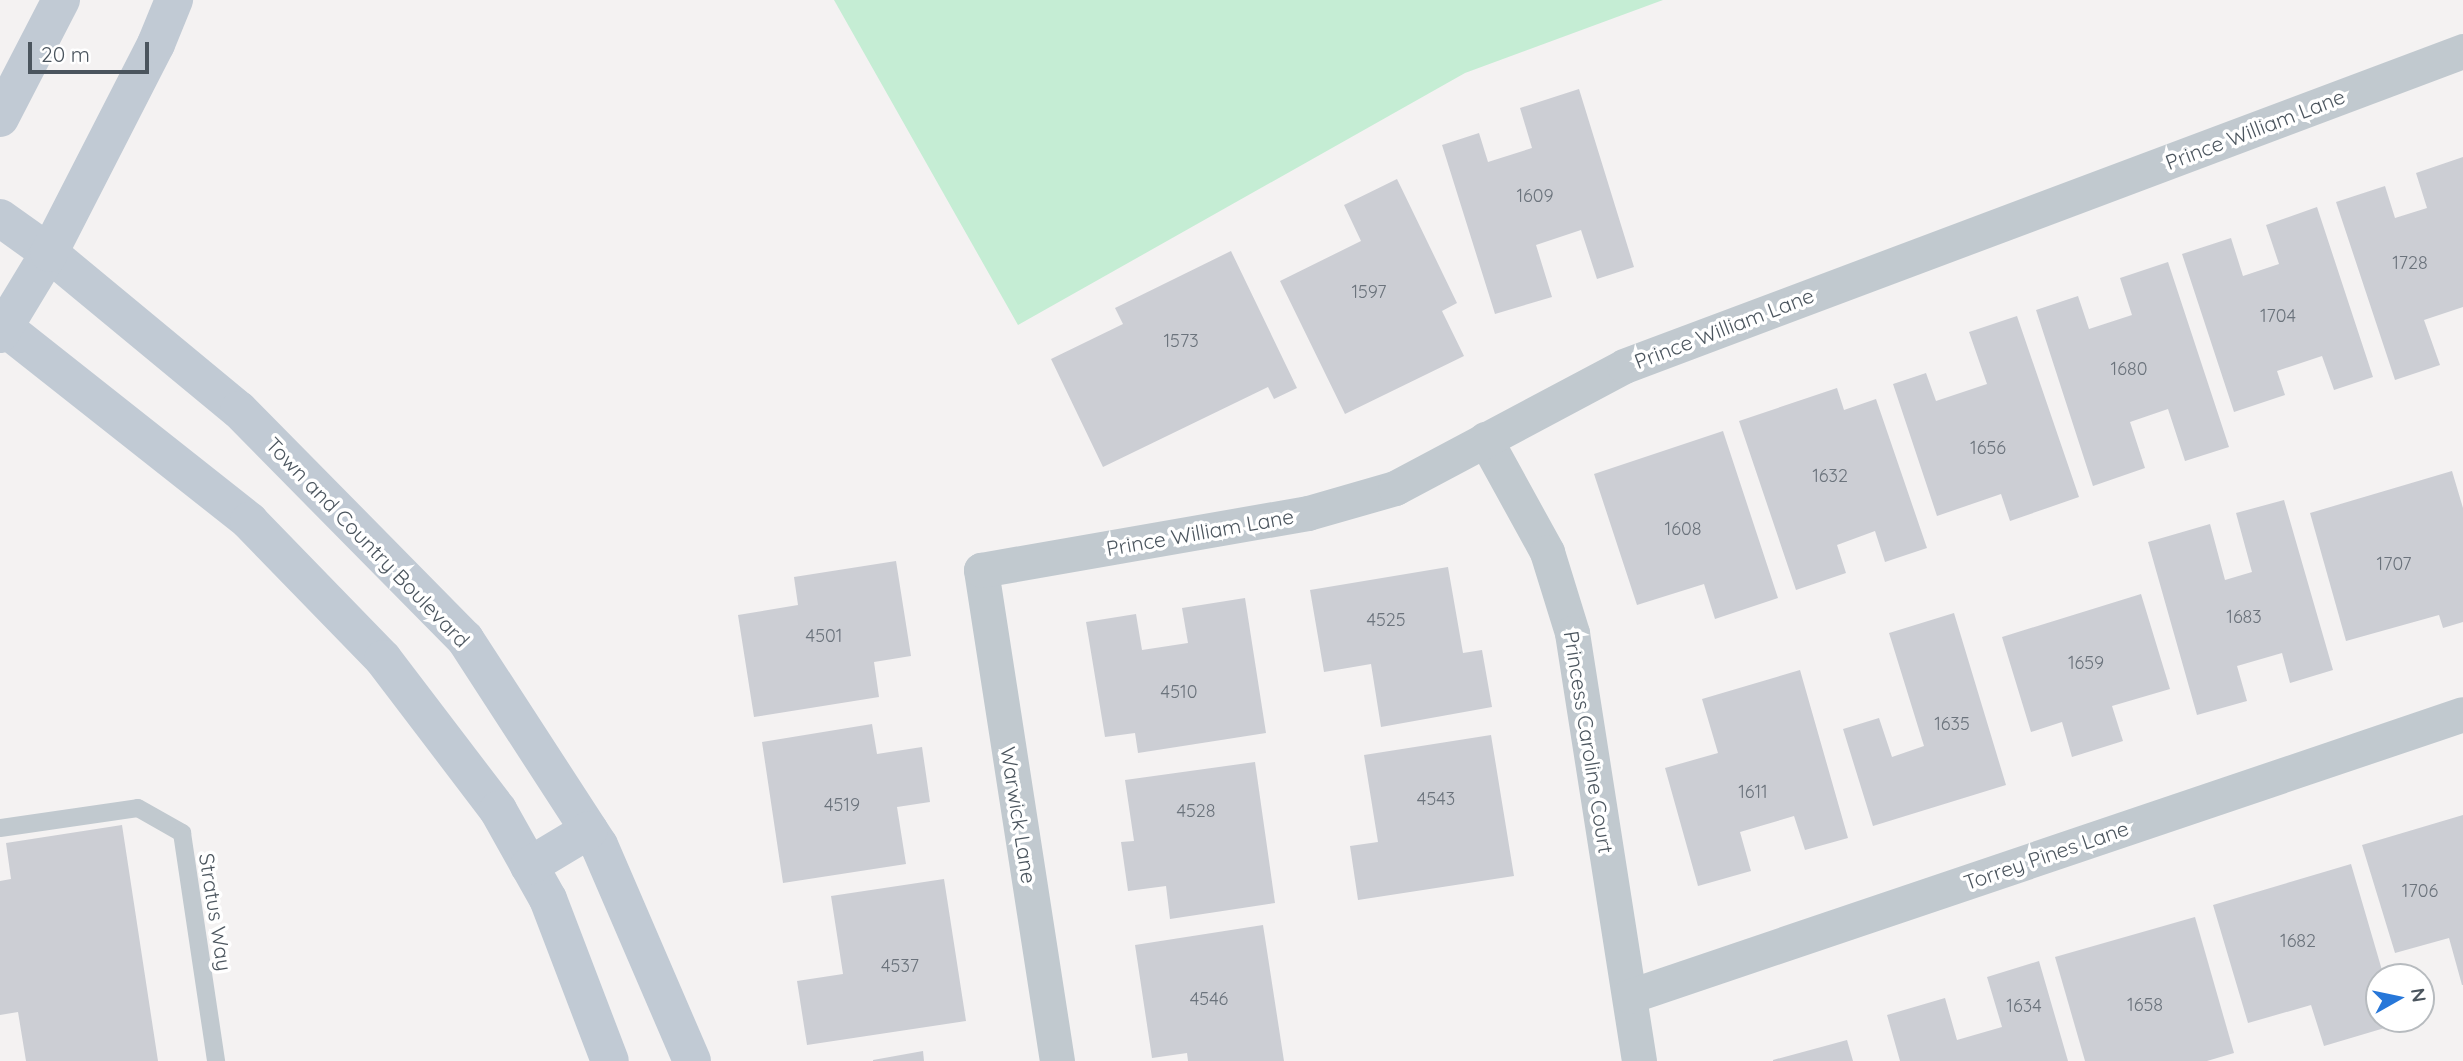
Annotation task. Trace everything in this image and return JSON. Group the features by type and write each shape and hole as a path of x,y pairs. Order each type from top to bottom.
{"main road":[{"path":"0,118 61,0"},
{"path":"174,0 156,44 49,253 2,328 249,521 383,659 498,810 548,899 610,1061"},
{"name":"Town and Country Boulevard","path":"0,218 49,253 239,410 465,639 589,831 692,1061"},
{"path":"529,866 589,831"}],"street":[{"name":"Prince William Lane","path":"981,570 1308,513 1395,488 1624,366 2463,51"},
{"name":"Princess Caroline Court","path":"1485,439 1547,551 1572,633 1639,1061"},
{"name":"Warwick Lane","path":"981,570 1057,1061"},
{"name":"Torrey Pines Lane","path":"1630,996 2463,714"}],"lane":[{"name":"Stratus Way","path":"0,828 138,808 181,833 216,1061"}],"green space":[{"path":"834,0 1663,0 1465,73 1018,325"}],"building":[{"path":"1579,89 1634,267 1597,279 1581,230 1536,245 1552,297 1495,314 1442,145 1479,133 1488,162 1532,148 1520,108"},
{"path":"2463,157 2463,307 2424,320 2440,365 2395,380 2336,202 2385,186 2395,218 2427,208 2416,173"},
{"path":"1397,179 1457,303 1442,311 1464,356 1345,414 1280,281 1361,241 1344,205"},
{"path":"2317,207 2373,377 2334,390 2322,356 2277,371 2285,395 2234,412 2182,254 2231,238 2243,276 2279,264 2266,225"},
{"path":"1231,251 1297,388 1274,399 1268,387 1103,467 1051,359 1123,324 1115,308"},
{"path":"2168,262 2229,447 2185,461 2168,409 2130,422 2145,468 2093,486 2036,310 2078,296 2089,329 2132,315 2120,278"},
{"path":"2017,316 2079,497 2010,521 2001,494 1937,516 1893,384 1926,373 1936,401 1987,384 1969,332"},
{"path":"1837,388 1844,410 1876,399 1927,548 1885,562 1875,531 1837,545 1846,573 1796,590 1739,421"},
{"path":"1723,431 1778,598 1715,619 1704,584 1637,605 1594,474"},
{"path":"2452,471 2463,508 2463,622 2443,628 2439,615 2346,641 2310,513"},
{"path":"2284,500 2333,670 2290,683 2282,653 2237,666 2247,701 2197,715 2148,542 2210,524 2225,580 2252,572 2236,513"},
{"path":"896,561 911,656 874,662 879,697 754,717 738,615 798,605 794,577"},
{"path":"1448,567 1463,653 1482,650 1492,707 1381,727 1371,664 1324,672 1310,590"},
{"path":"2141,594 2170,689 2112,706 2123,741 2072,757 2062,722 2031,732 2002,637"},
{"path":"1245,598 1266,733 1138,753 1135,733 1105,737 1086,622 1136,614 1142,650 1188,643 1182,608"},
{"path":"1954,613 2006,785 1873,826 1843,729 1879,718 1892,757 1924,746 1889,633"},
{"path":"1800,670 1848,838 1805,850 1794,816 1740,832 1751,871 1698,886 1665,768 1718,753 1702,699"},
{"path":"872,724 877,754 922,747 930,802 897,807 906,864 783,883 762,742"},
{"path":"1491,735 1514,876 1358,900 1350,846 1378,842 1364,755"},
{"path":"1255,762 1275,903 1170,919 1166,886 1128,891 1121,842 1134,841 1125,780"},
{"path":"2463,815 2462,985 2449,938 2395,953 2362,845"},
{"path":"122,825 158,1061 26,1061 18,1012 0,1015 0,881 11,879 6,843"},
{"path":"2351,864 2380,963 2365,963 2365,1033 2368,1033 2324,1046 2311,1005 2248,1023 2213,905"},
{"path":"944,879 966,1021 807,1045 797,981 843,974 831,896"},
{"path":"2195,917 2234,1053 2207,1061 2085,1061 2055,957"},
{"path":"1263,925 1284,1061 1188,1061 1187,1053 1152,1058 1135,945"},
{"path":"2039,961 2068,1061 1900,1061 1887,1015 1945,998 1957,1040 2002,1027 1987,977"},
{"path":"1847,1040 1853,1061 1773,1061 1773,1060"},
{"path":"923,1051 924,1061 873,1061 873,1060"}]}
